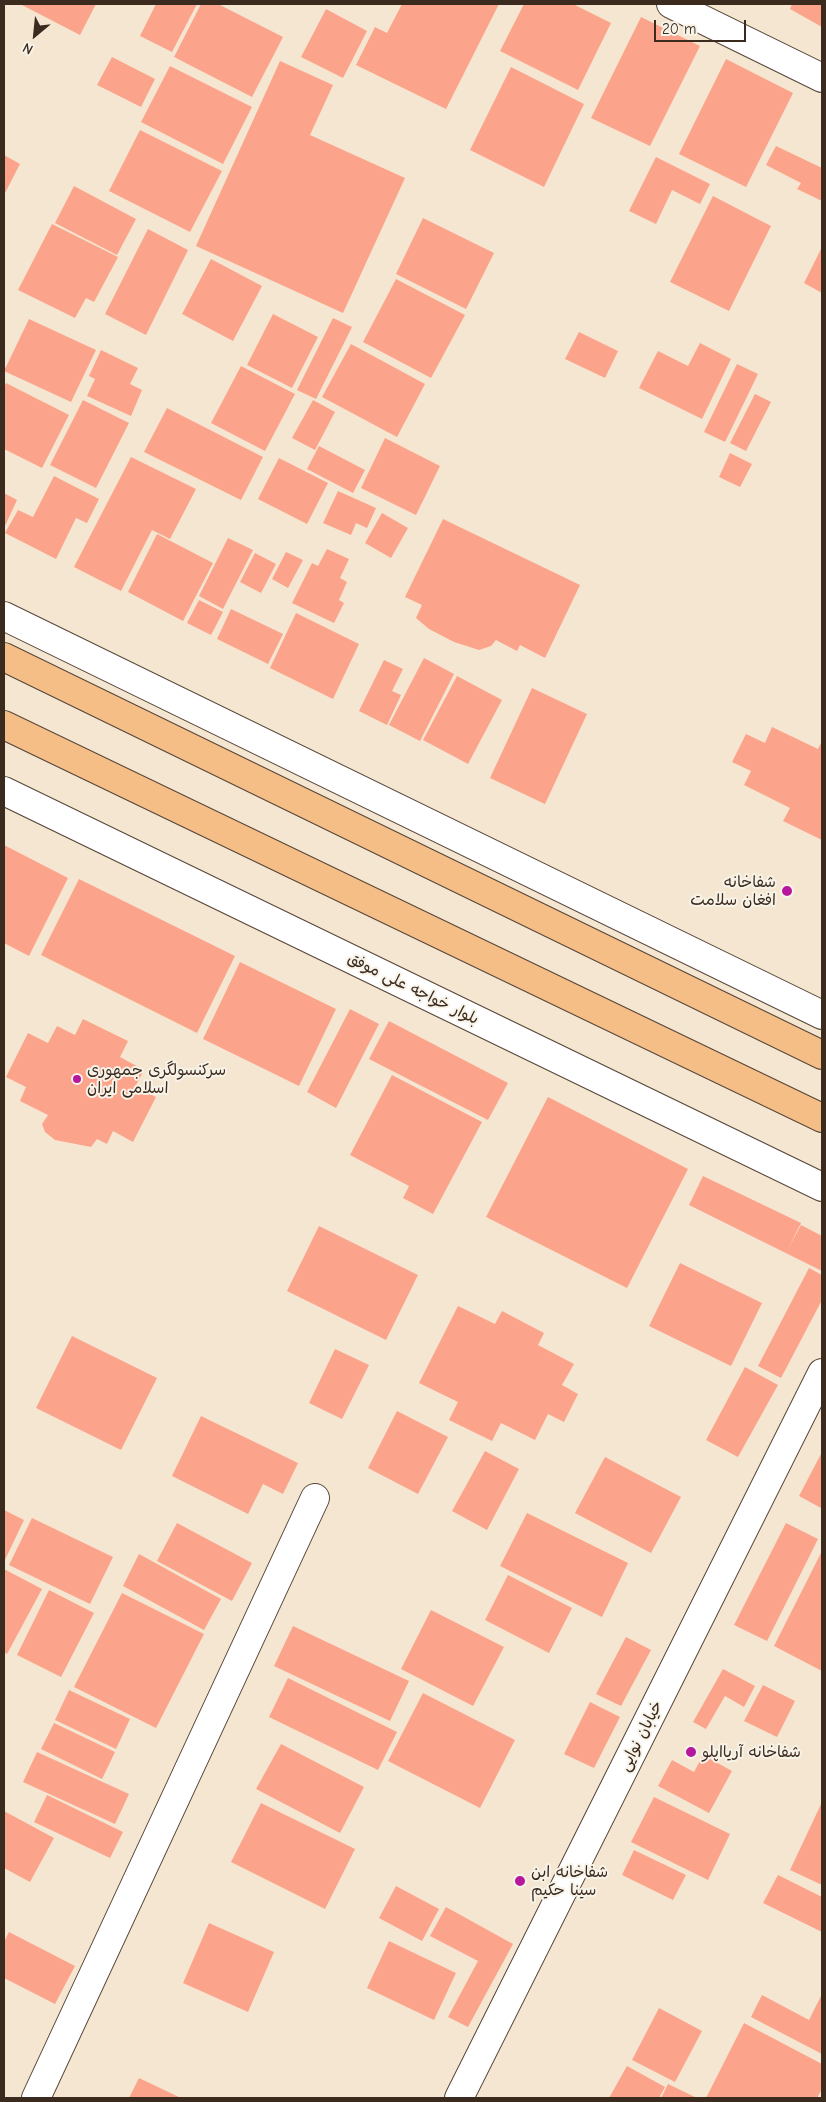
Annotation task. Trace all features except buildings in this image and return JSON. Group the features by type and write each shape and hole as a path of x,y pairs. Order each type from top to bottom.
{"highway":[{"path":"4,657 822,1055"},
{"path":"4,725 822,1118"}],"street":[{"path":"672,4 822,78"},
{"path":"4,616 822,1015"},
{"name":"بلوار خواجه علی موفق","path":"4,791 822,1187"},
{"name":"خیابان نوایی","path":"459,2098 822,1373"},
{"path":"36,2098 315,1498"}],"place":[{"name":"شفاخانه افغان سلامت","path":"787,891"},
{"name":"سرکنسولگری جمهوری اسلامی ایران","path":"77,1079"},
{"name":"شفاخانه آریااپلو","path":"691,1752"},
{"name":"شفاخانه ابن سینا حکیم","path":"520,1881"}]}
